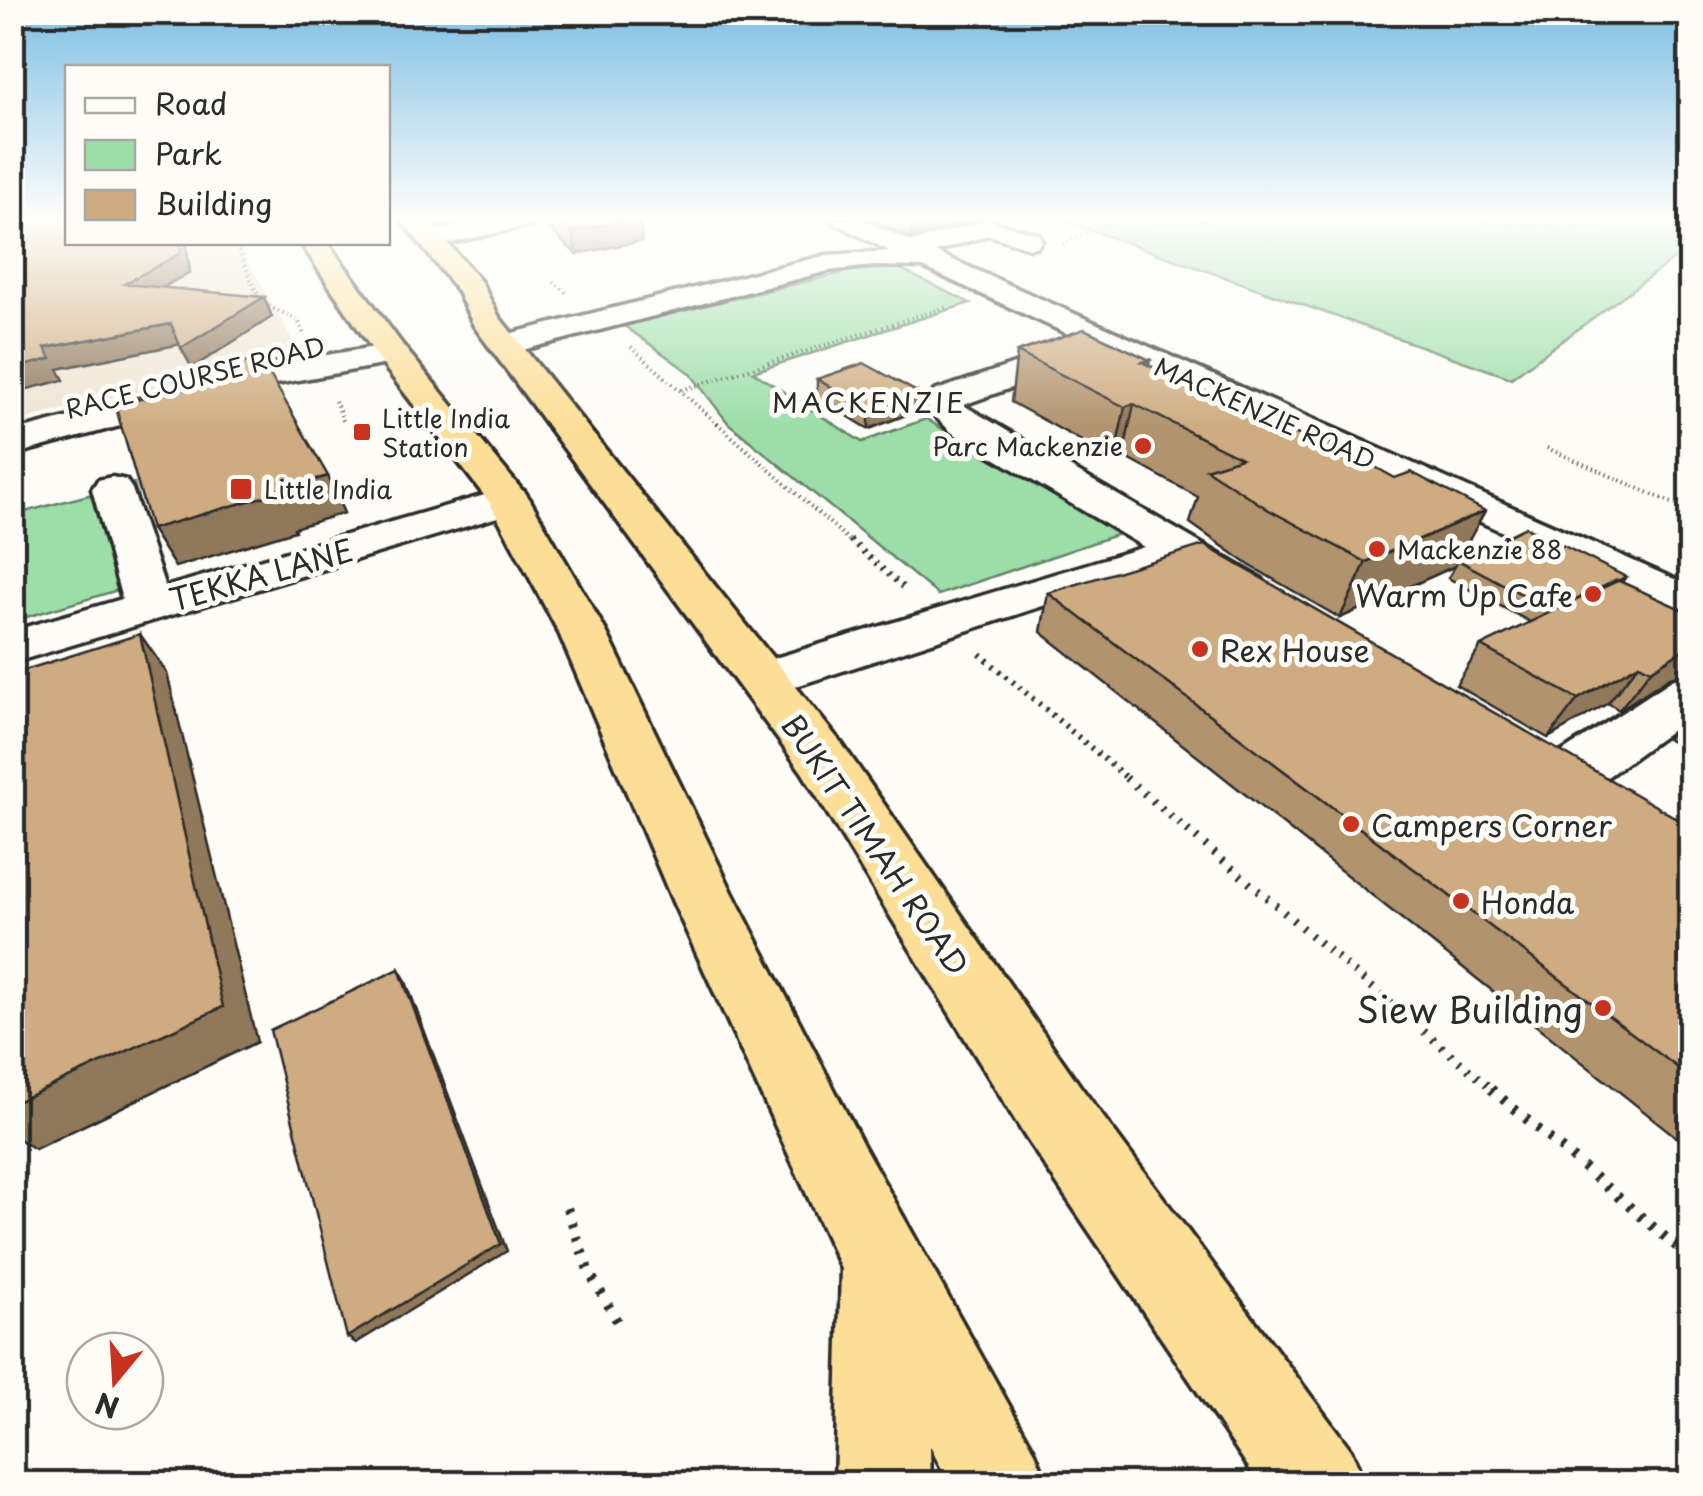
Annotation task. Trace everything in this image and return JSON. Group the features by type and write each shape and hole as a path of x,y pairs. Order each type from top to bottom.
{"highway":[{"path":"347,290 509,500 584,633 713,919 882,1262 1000,1484"},
{"name":"BUKIT TIMAH ROAD","path":"472,290 485,318 822,758 1053,1112 1317,1484"},
{"path":"882,1262 883,1484"}],"street":[{"path":"506,344 725,290"},
{"name":"MACKENZIE ROAD","path":"992,290 1690,604"},
{"path":"1108,343 958,394 944,406 964,424 1278,608"},
{"name":"RACE COURSE ROAD","path":"12,444 59,421 309,346 385,344"},
{"name":"RACE COURSE ROAD","path":"12,423 59,421 273,374 385,344"},
{"path":"112,489 148,607"},
{"name":"TEKKA LANE","path":"12,647 509,500"},
{"path":"763,678 1154,558"},
{"path":"1569,781 1690,692"}],"path":[{"path":"256,290 262,303 298,320 309,346"},
{"path":"681,390 997,292"},
{"path":"601,321 944,623 1690,1258"},
{"path":"1548,448 1680,506"},
{"path":"566,1208 588,1270 618,1321"}],"shaded area":[{"path":"12,290 264,290 299,352 13,422"}],"green space":[{"path":"772,290 943,290 970,303 753,372 862,442 926,419 1119,534 938,595 728,423 690,373 623,325"},
{"path":"1260,290 1631,290 1511,378"},
{"path":"134,483 159,578 13,621 13,515"}],"building":[{"path":"12,290 187,290 264,297 181,348 171,324 45,348 51,359 12,369"},
{"path":"1084,329 1150,360 1142,362 1305,438 1316,434 1395,478 1411,472 1485,511 1366,562 1269,510 1206,469 1241,458 1134,404 1125,407 1017,352"},
{"path":"261,359 328,476 151,529 115,405 196,386 192,375"},
{"path":"864,363 917,392 869,410 817,379"},
{"path":"1526,527 1626,577 1553,611 1458,560"},
{"name":"Siew Building","path":"1204,545 1690,826 1690,1077 1048,593"},
{"path":"1617,580 1690,613 1690,645 1651,670 1639,664 1578,699 1481,646"},
{"path":"140,634 223,1007 12,1104 12,674"},
{"path":"399,969 501,1244 347,1337 270,1030"}],"place":[{"name":"Little India Station","path":"362,432"},
{"name":"Parc Mackenzie","path":"1143,446"},
{"name":"Little India","path":"241,489"},
{"name":"Mackenzie 88","path":"1377,549"},
{"name":"Warm Up Cafe","path":"1593,594"},
{"name":"Rex House","path":"1200,649"},
{"name":"Campers Corner","path":"1351,824"},
{"name":"Honda","path":"1461,901"},
{"name":"Siew Building","path":"1603,1008"}],"district":[{"name":"MACKENZIE","path":"869,401"}]}
